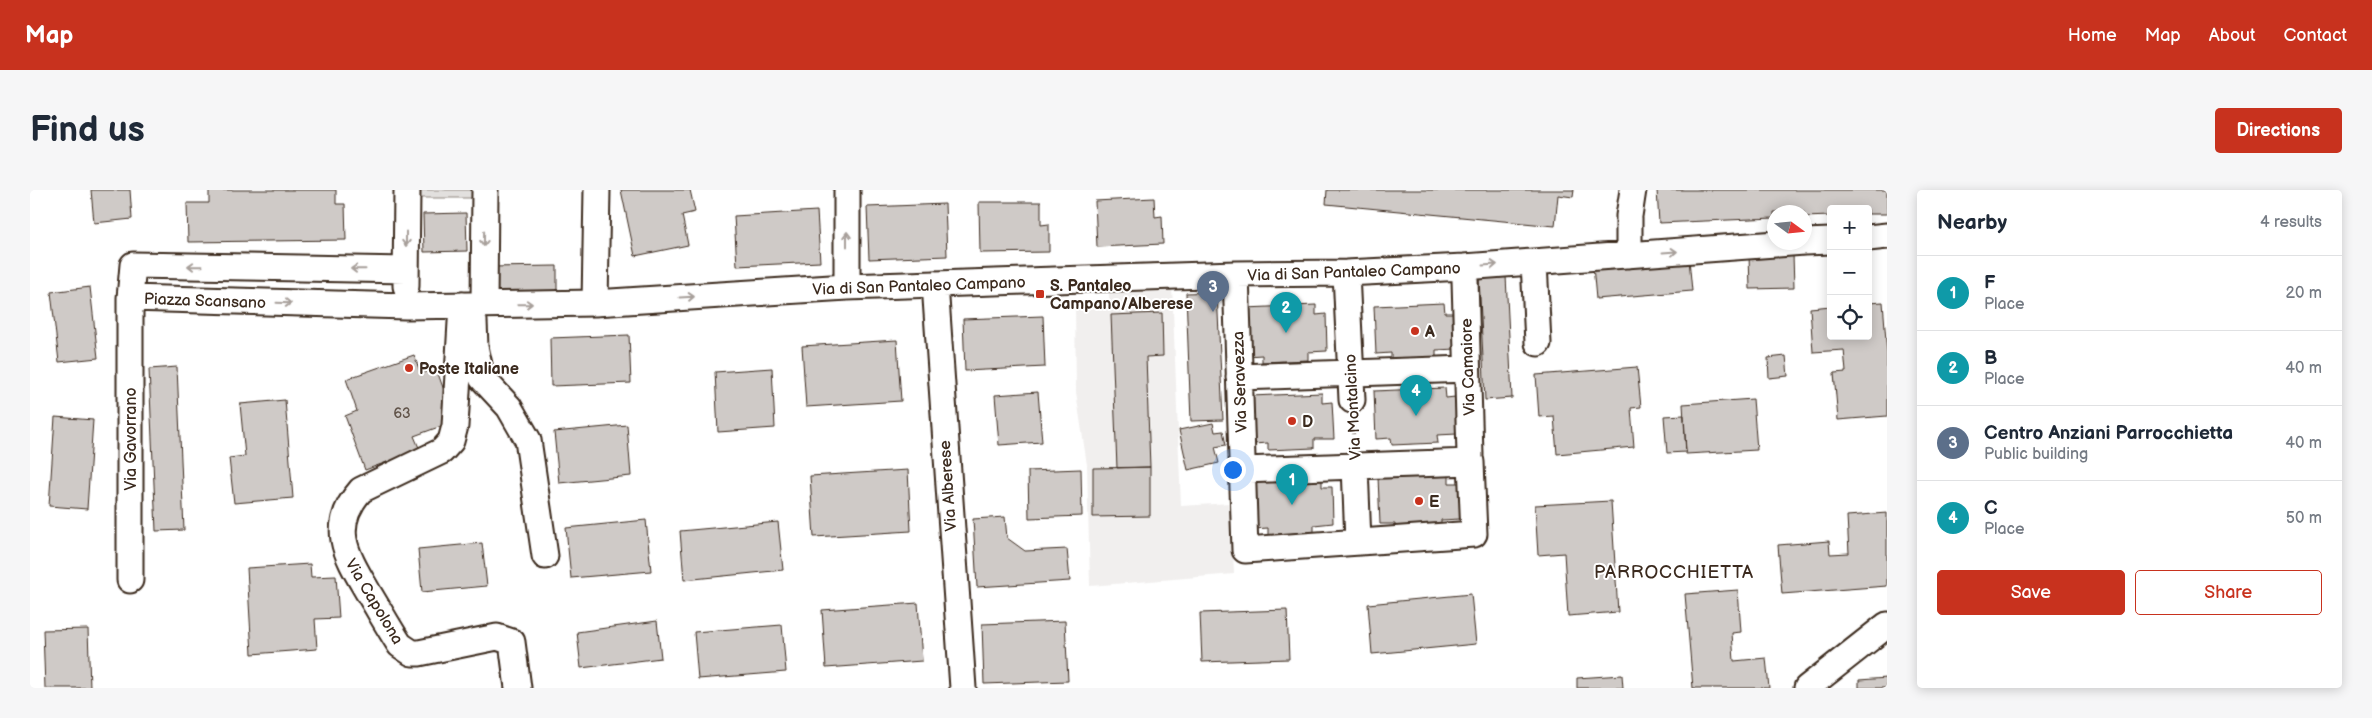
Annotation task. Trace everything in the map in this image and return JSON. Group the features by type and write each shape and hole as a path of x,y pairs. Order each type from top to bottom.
{"street":[{"path":"406,190 406,306"},
{"path":"485,190 473,305 475,347 482,378 509,407 528,440 546,556"},
{"path":"595,302 597,190"},
{"path":"847,190 847,287"},
{"path":"1629,255 1629,216 1633,190"},
{"path":"1872,238 1887,236"},
{"name":"Via di San Pantaleo Campano","path":"1812,241 1827,240"},
{"name":"Via di San Pantaleo Campano","path":"406,306 595,302 847,287 1236,274 1346,273 1534,262 1767,245"},
{"path":"1534,262 1538,342"},
{"name":"Piazza Scansano","path":"406,270 132,265 130,298 406,306"},
{"name":"Via Montalcino","path":"1346,273 1352,400"},
{"name":"Via Seravezza","path":"1236,274 1245,550 1358,542"},
{"name":"Via Camaiore","path":"1358,542 1474,534 1465,280"},
{"name":"Via Alberese","path":"935,284 963,688"},
{"name":"Via Gavorrano","path":"130,298 130,580"},
{"name":"Via Capolona","path":"473,305 455,426 451,441 442,451 361,490 351,501 344,519 344,537 347,556 400,645 412,653 419,653 497,636 512,642 518,688"},
{"path":"1239,377 1467,369"},
{"path":"1242,470 1471,459"},
{"name":"Via Montalcino","path":"1355,466 1358,542"},
{"path":"1807,688 1887,625"}],"path":[{"name":"Via Montalcino","path":"1352,400 1355,466"}],"shaded area":[{"path":"419,190 477,190 477,198 419,198"},
{"path":"1109,286 1172,286 1181,506 1231,503 1234,574 1090,586 1087,465 1076,392 1075,302 1109,299"}],"building":[{"path":"91,190 130,190 132,219 94,223"},
{"path":"209,190 336,190 336,204 345,204 346,240 188,242 187,203 209,203"},
{"path":"621,190 690,190 695,212 682,215 688,245 635,256"},
{"path":"1327,190 1574,190 1573,197 1558,195 1555,226 1326,204"},
{"path":"1657,190 1887,190 1887,214 1872,214 1872,205 1827,205 1827,216 1812,217 1812,205 1767,205 1767,218 1659,223"},
{"path":"1154,198 1155,217 1162,216 1163,244 1097,247 1095,201"},
{"path":"979,202 1041,202 1041,225 1049,224 1049,252 980,253"},
{"path":"945,204 947,256 869,259 867,207"},
{"path":"817,211 820,262 737,266 734,216"},
{"path":"466,213 467,251 424,252 423,214"},
{"path":"1793,254 1794,288 1750,289 1749,255"},
{"path":"1689,259 1692,291 1596,299 1593,266"},
{"path":"557,266 557,295 491,295 490,267"},
{"path":"1506,276 1512,398 1485,400 1479,277"},
{"path":"90,287 98,358 59,362 51,292"},
{"path":"1217,292 1223,420 1191,421 1186,293"},
{"path":"1883,302 1887,354 1887,416 1838,420 1834,373 1846,372 1844,350 1813,352 1810,308 1827,306 1827,340 1872,340 1872,303"},
{"name":"A","path":"1444,303 1445,313 1454,313 1456,349 1436,350 1436,358 1391,360 1391,353 1376,354 1374,306"},
{"path":"1316,305 1316,315 1326,314 1327,351 1308,352 1308,360 1262,362 1262,355 1247,356 1245,308"},
{"path":"1162,313 1163,356 1146,357 1150,467 1117,468 1111,315"},
{"path":"1043,316 1045,367 965,371 963,319"},
{"path":"629,335 631,383 551,386 550,338"},
{"path":"897,340 901,401 806,407 802,346"},
{"path":"414,355 421,374 436,368 455,421 414,436 420,450 365,470 345,416 357,411 346,379"},
{"path":"1786,356 1788,376 1769,378 1768,358"},
{"path":"177,367 184,530 156,531 149,369"},
{"path":"1637,367 1641,407 1631,408 1634,447 1557,454 1554,416 1539,417 1536,375"},
{"path":"772,368 775,428 718,432 715,372"},
{"path":"1445,388 1446,398 1455,397 1457,434 1437,435 1438,443 1392,445 1391,438 1376,439 1374,391"},
{"path":"1038,392 1042,442 999,445 995,395"},
{"name":"D","path":"1322,393 1322,403 1332,402 1334,439 1314,439 1314,448 1268,450 1268,443 1253,444 1251,396"},
{"path":"1753,399 1757,450 1686,454 1683,404"},
{"path":"285,400 293,498 234,503 229,458 245,456 240,404"},
{"path":"1684,415 1686,452 1667,453 1664,416"},
{"path":"55,417 93,420 87,509 49,506"},
{"path":"1213,423 1215,432 1223,431 1226,445 1215,447 1219,463 1188,470 1179,430"},
{"path":"627,425 631,476 559,483 554,432"},
{"path":"1150,467 1150,516 1093,517 1093,468"},
{"path":"1081,469 1082,516 1029,518 1028,471"},
{"path":"908,470 911,531 814,537 810,476"},
{"name":"E","path":"1449,473 1449,483 1459,483 1460,519 1441,520 1441,528 1395,530 1395,524 1380,524 1378,477"},
{"path":"1322,477 1322,487 1332,487 1333,523 1314,525 1314,532 1268,535 1268,528 1253,529 1251,481"},
{"path":"1611,501 1618,612 1568,616 1564,553 1538,555 1535,505"},
{"path":"1887,513 1887,586 1782,594 1778,545 1829,541 1830,554 1849,553 1847,516"},
{"path":"1005,517 1007,538 1025,551 1067,549 1070,581 977,587 973,519"},
{"path":"646,520 651,571 571,578 566,528"},
{"path":"778,522 783,570 684,580 680,531"},
{"path":"482,543 487,586 422,592 418,549"},
{"path":"310,564 311,577 336,576 339,618 315,619 317,649 252,654 247,568"},
{"path":"1738,590 1741,632 1732,633 1734,661 1766,658 1769,688 1693,688 1685,594"},
{"path":"1471,594 1476,644 1372,654 1368,604"},
{"path":"918,603 922,661 826,668 822,610"},
{"path":"1287,610 1289,659 1202,662 1200,613"},
{"path":"657,621 661,658 581,668 577,632"},
{"path":"1065,621 1068,681 984,684 982,624"},
{"path":"782,625 786,672 698,679 694,632"},
{"path":"88,629 90,688 45,688 43,630"},
{"path":"1622,675 1623,688 1577,688 1577,678"},
{"path":"1887,678 1887,688 1859,688 1859,680"}],"place":[{"name":"S. Pantaleo Campano/Alberese","path":"1040,294"},
{"name":"Centro Anziani Parrocchietta","path":"1213,312"},
{"name":"A","path":"1415,331"},
{"name":"B","path":"1286,333"},
{"name":"Poste Italiane","path":"409,368"},
{"name":"C","path":"1416,416"},
{"name":"D","path":"1292,421"},
{"name":"E","path":"1419,501"},
{"name":"F","path":"1292,505"}],"district":[{"name":"PARROCCHIETTA","path":"1674,572"}]}
